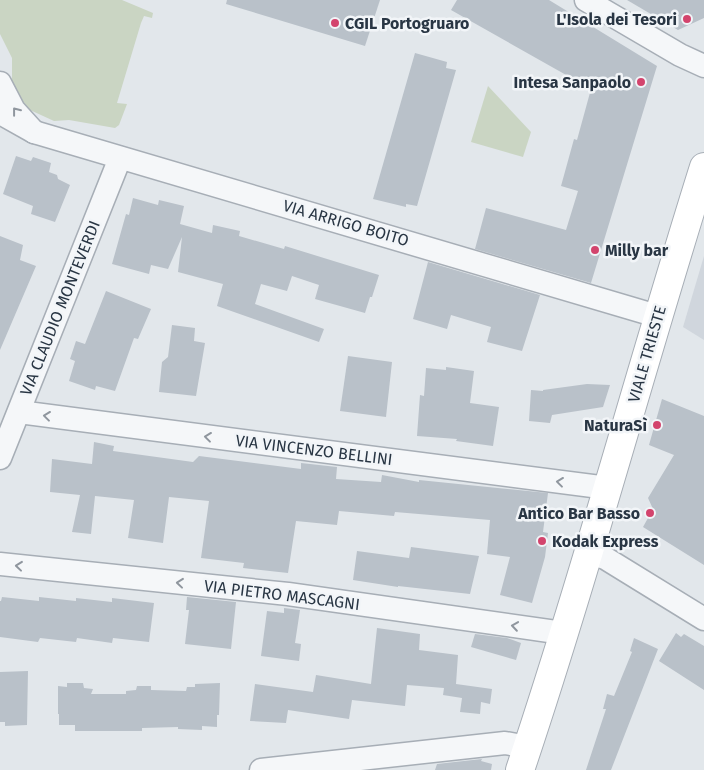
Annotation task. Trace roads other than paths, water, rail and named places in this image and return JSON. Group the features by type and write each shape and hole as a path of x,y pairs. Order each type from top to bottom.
{"main road":[{"name":"VIALE TRIESTE","path":"524,759 590,553 657,316 704,167"}],"street":[{"path":"586,0 680,55 704,66"},
{"path":"0,82 14,110 34,132"},
{"name":"VIA ARRIGO BOITO","path":"0,113 34,132 657,316"},
{"name":"VIA CLAUDIO MONTEVERDI","path":"0,458 120,158"},
{"name":"VIA VINCENZO BELLINI","path":"19,412 608,488"},
{"path":"590,553 605,558 704,619"},
{"name":"VIA PIETRO MASCAGNI","path":"0,564 288,594 563,633"},
{"path":"261,770 506,743 524,759"}],"place":[{"name":"L'Isola dei Tesori","path":"687,19"},
{"name":"CGIL Portogruaro","path":"335,23"},
{"name":"Intesa Sanpaolo","path":"641,82"},
{"name":"Milly bar","path":"595,250"},
{"name":"NaturaSì","path":"657,425"},
{"name":"Antico Bar Basso","path":"650,513"},
{"name":"Kodak Express","path":"542,541"}]}
